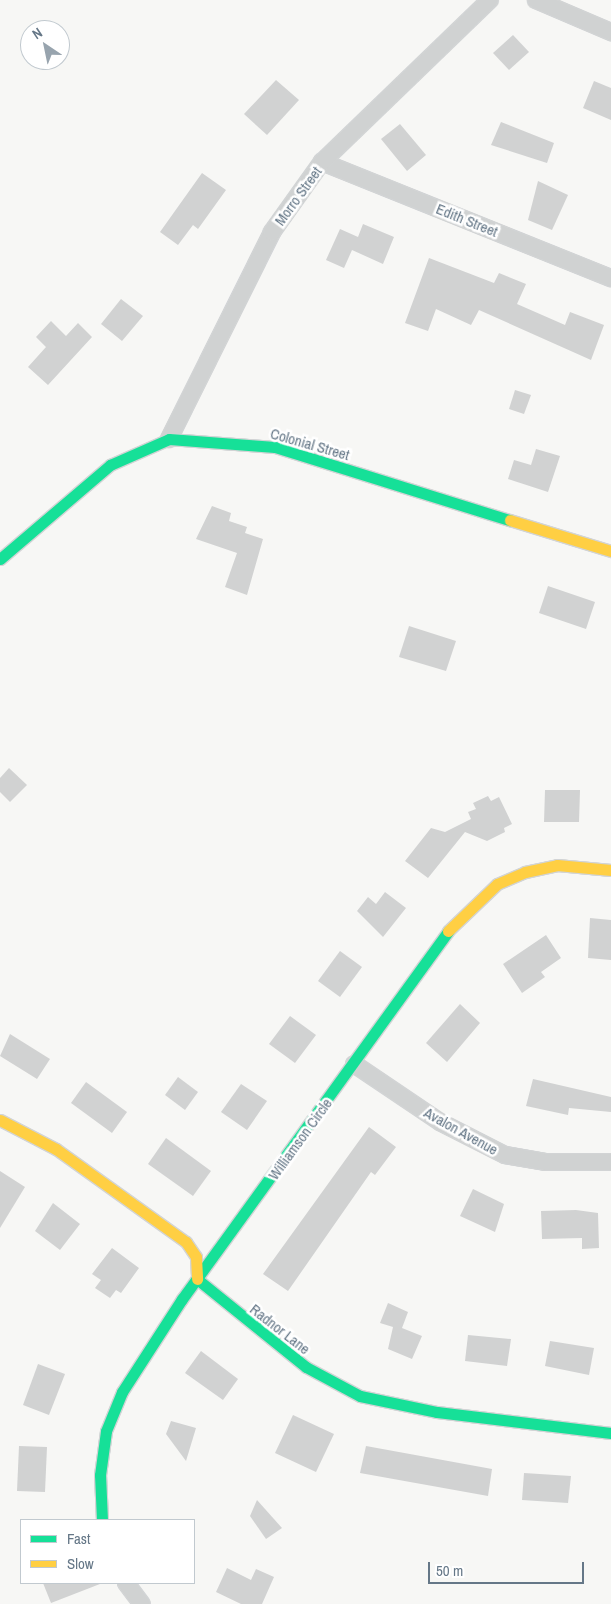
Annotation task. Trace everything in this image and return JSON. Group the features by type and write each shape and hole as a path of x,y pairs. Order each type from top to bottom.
{"street":[{"name":"Morro Street","path":"169,438 272,232 322,162 490,0"},
{"path":"536,0 611,32"},
{"name":"Edith Street","path":"322,162 611,278"},
{"name":"Colonial Street","path":"0,559 110,465 169,438 275,447 611,551"},
{"name":"Williamson Circle","path":"102,1519 100,1475 106,1431 122,1392 197,1280 354,1064 457,918 497,884 557,865 611,870"},
{"name":"Avalon Avenue","path":"354,1064 440,1122 505,1155 546,1162 611,1162"},
{"path":"0,1120 56,1150 186,1242 196,1257 197,1280"},
{"name":"Radnor Lane","path":"197,1280 306,1367 360,1396 437,1412 611,1433"},
{"path":"127,1584 142,1604"}],"building":[{"path":"513,35 529,52 509,70 493,53"},
{"path":"276,80 299,100 267,135 244,114"},
{"path":"594,81 611,88 611,120 583,108"},
{"path":"501,122 554,143 547,163 491,145"},
{"path":"400,124 426,155 407,171 381,139"},
{"path":"202,173 226,190 198,229 193,225 178,245 160,232"},
{"path":"538,181 568,195 552,230 528,220"},
{"path":"363,224 394,237 383,264 352,250 344,268 326,260 340,229 358,237"},
{"path":"429,258 494,283 499,273 526,284 517,304 565,325 570,312 604,325 591,360 479,310 471,325 436,309 428,331 405,323"},
{"path":"121,299 143,316 122,341 101,324"},
{"path":"51,321 66,336 78,323 92,337 48,385 28,367 46,347 36,337"},
{"path":"515,390 531,395 524,414 509,409"},
{"path":"536,449 560,456 548,492 508,479 514,460 531,465"},
{"path":"212,506 231,513 229,521 247,527 245,533 263,539 247,595 225,587 237,553 196,539"},
{"path":"548,586 595,602 586,629 539,613"},
{"path":"409,626 456,641 446,671 399,657"},
{"path":"9,768 27,785 10,802 0,792 0,778"},
{"path":"545,790 580,790 579,822 544,822"},
{"path":"488,796 491,801 499,797 512,824 504,828 505,832 487,841 465,832 428,878 405,861 431,828 445,832 471,819 468,812 476,809 473,803"},
{"path":"385,892 406,908 383,937 357,911 368,897 376,904"},
{"path":"590,918 611,920 611,960 588,958"},
{"path":"546,935 561,958 541,972 545,977 522,993 503,964"},
{"path":"340,951 362,967 340,997 318,981"},
{"path":"460,1004 480,1023 447,1062 426,1043"},
{"path":"290,1016 316,1035 295,1063 269,1044"},
{"path":"10,1034 50,1059 37,1079 0,1056"},
{"path":"178,1077 198,1092 185,1110 165,1095"},
{"path":"533,1079 611,1097 611,1112 569,1108 568,1115 526,1106"},
{"path":"86,1082 127,1112 112,1133 71,1103"},
{"path":"241,1084 267,1101 247,1130 221,1112"},
{"path":"369,1127 396,1147 375,1175 371,1172 288,1291 263,1274"},
{"path":"166,1138 211,1171 193,1196 148,1164"},
{"path":"0,1171 25,1187 0,1228"},
{"path":"473,1189 504,1204 495,1232 460,1216"},
{"path":"53,1203 80,1224 60,1250 35,1231"},
{"path":"576,1210 598,1213 599,1248 582,1249 582,1238 542,1239 541,1211"},
{"path":"112,1248 139,1268 121,1293 116,1290 110,1298 95,1288 101,1280 92,1274"},
{"path":"388,1303 408,1312 402,1328 422,1336 412,1359 388,1349 393,1327 380,1323"},
{"path":"468,1335 511,1339 507,1366 465,1361"},
{"path":"550,1341 594,1348 589,1375 545,1366"},
{"path":"201,1351 238,1379 223,1400 185,1373"},
{"path":"38,1364 65,1374 49,1415 23,1405"},
{"path":"293,1415 334,1434 316,1472 275,1453"},
{"path":"171,1421 196,1428 186,1461 166,1434"},
{"path":"19,1446 47,1447 45,1492 17,1491"},
{"path":"366,1446 492,1469 488,1496 360,1473"},
{"path":"524,1473 571,1476 568,1503 522,1500"},
{"path":"257,1500 282,1528 266,1539 250,1516"},
{"path":"227,1568 251,1580 256,1569 274,1577 262,1604 241,1604 216,1592"},
{"path":"43,1584 100,1584 51,1603"}],"traffic: fast":[{"path":"0,559 110,465 169,439 275,447 510,520"},
{"path":"102,1519 100,1475 106,1431 122,1392 182,1299 448,931"},
{"path":"197,1279 306,1367 360,1396 437,1412 611,1433"}],"traffic: slow":[{"path":"510,520 611,551"},
{"path":"448,931 497,884 525,872 557,865 611,870"},
{"path":"0,1120 56,1149 186,1242 196,1257 197,1279"}]}
